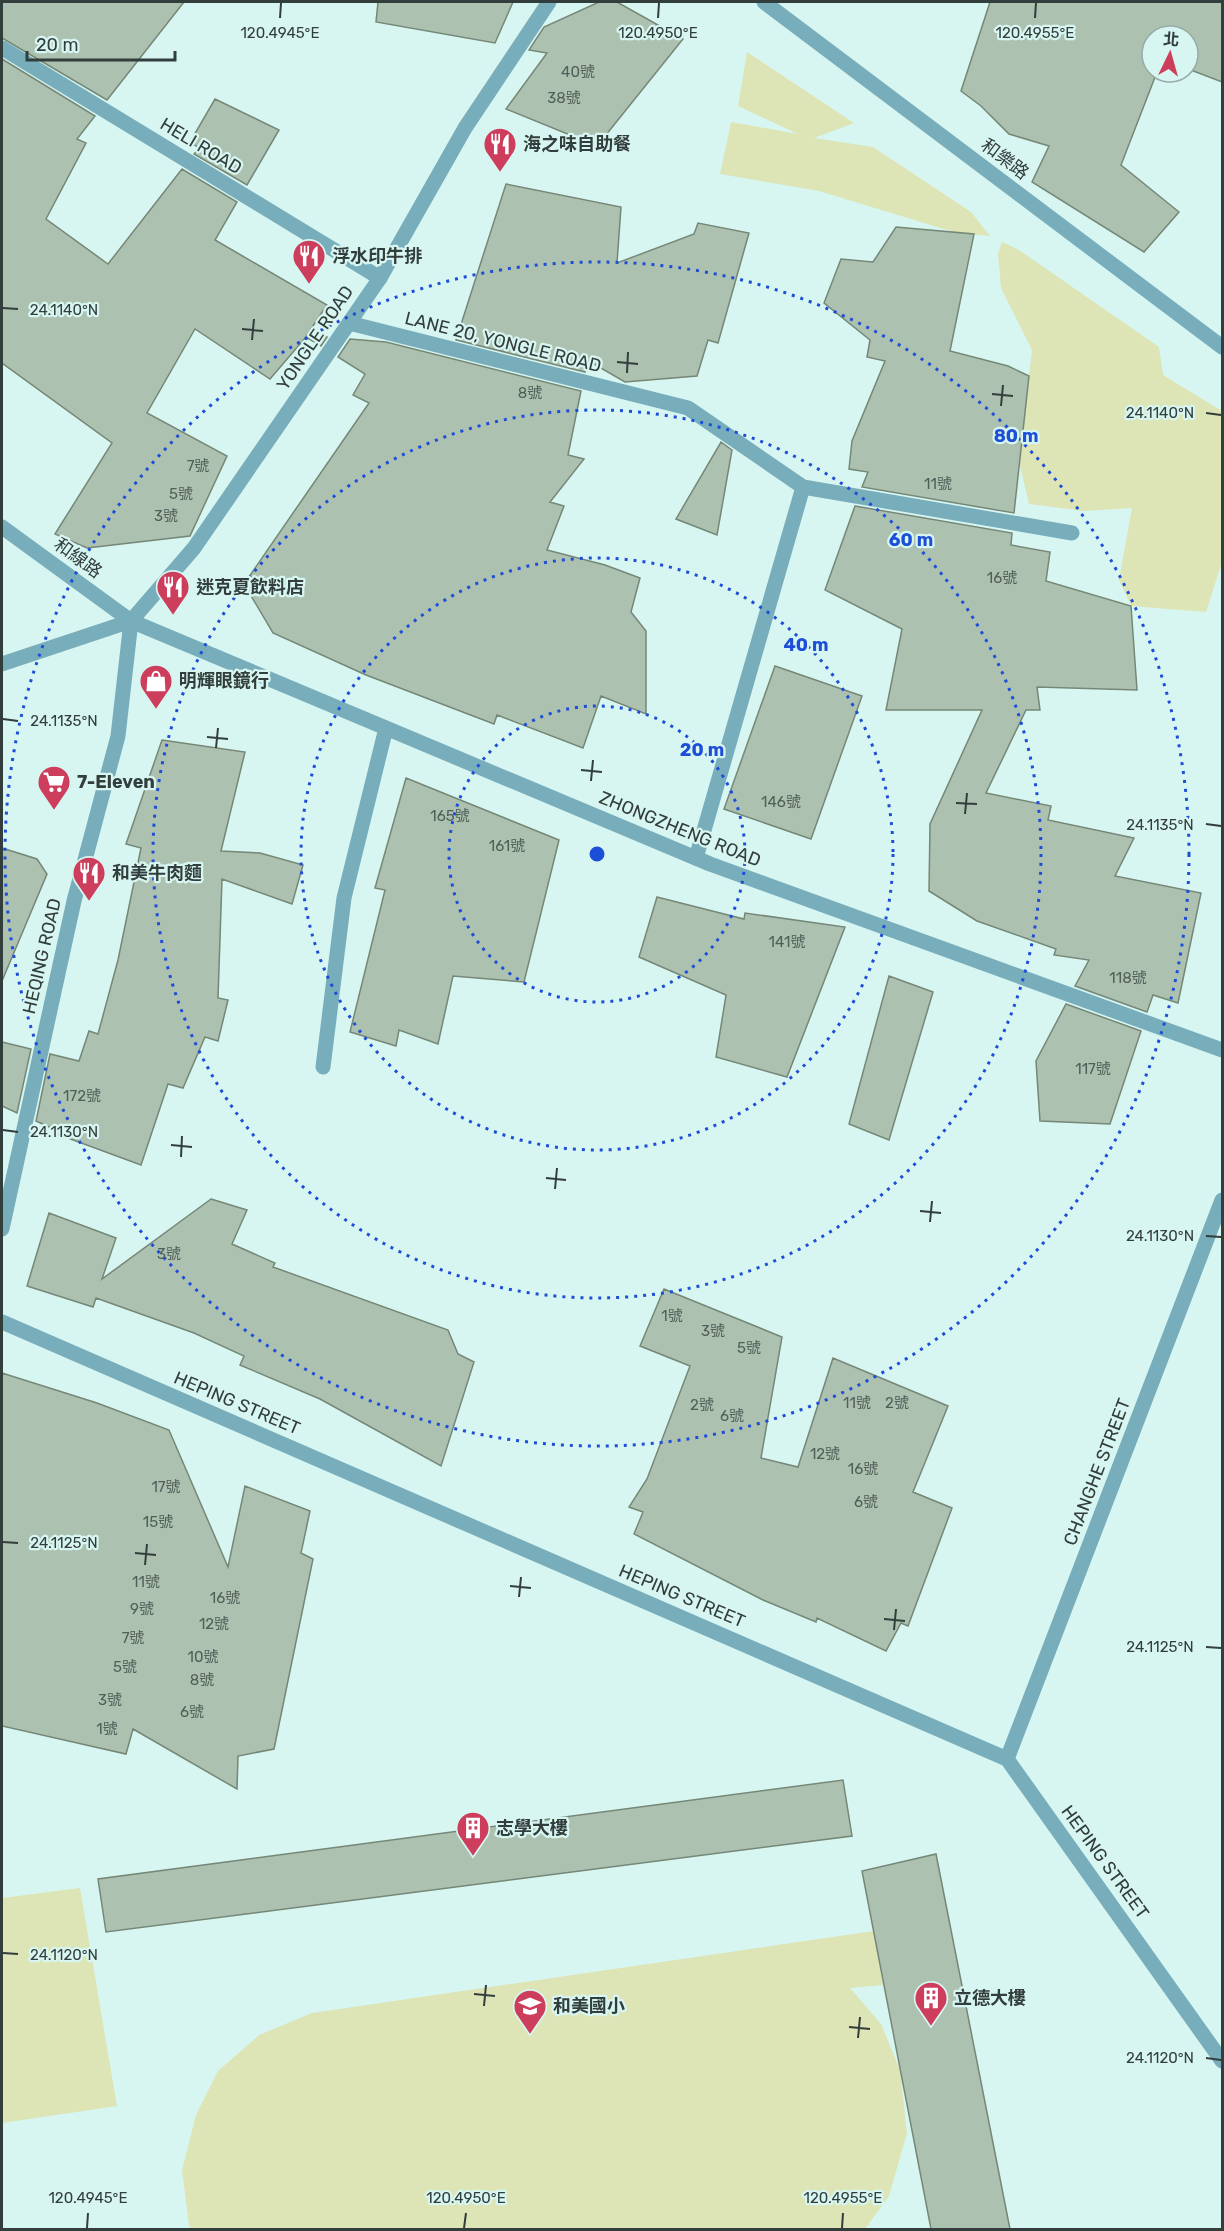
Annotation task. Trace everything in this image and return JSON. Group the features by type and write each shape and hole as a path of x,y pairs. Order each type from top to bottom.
{"street":[{"name":"YONGLE ROAD","path":"131,621 194,548 380,278 465,128 549,2"},
{"name":"和樂路","path":"764,2 1222,347"},
{"name":"HELI ROAD","path":"2,48 380,278"},
{"name":"LANE 20, YONGLE ROAD","path":"349,323 688,408 803,487"},
{"path":"696,858 803,487 1072,533"},
{"name":"和線路","path":"2,527 131,621"},
{"path":"2,664 131,621"},
{"name":"ZHONGZHENG ROAD","path":"131,621 696,858 1222,1050"},
{"name":"HEQING ROAD","path":"2,1229 75,902 118,736 131,621"},
{"path":"323,1067 344,898 386,728"},
{"name":"CHANGHE STREET","path":"1007,1759 1222,1200"},
{"name":"HEPING STREET","path":"2,1322 1007,1759 1220,2052"}],"green space":[{"path":"747,52 854,123 814,138 873,147 971,212 990,236 957,233 819,191 720,174 731,122 798,134 738,106"},
{"path":"1002,242 1019,250 1159,347 1163,375 1222,411 1222,562 1206,612 1131,606 1119,580 1132,508 1084,511 1029,504 1019,461 1032,350 1001,288 998,254"},
{"path":"80,1888 117,2106 2,2123 2,1898"},
{"path":"874,1931 883,1985 850,1988 881,2024 900,2070 907,2133 889,2196 865,2229 191,2229 189,2225 182,2170 196,2115 218,2071 259,2035 312,2013"}],"building":[{"path":"2,2 184,2 107,100 2,38"},
{"path":"378,2 513,2 495,43 376,22"},
{"path":"599,2 617,2 683,39 597,146 506,109 547,53 529,50 544,27"},
{"path":"990,2 1222,2 1222,82 1200,74 1200,24 1140,24 1140,84 1152,84 1121,165 1179,212 1144,252 1032,182 1049,146 1009,134 981,106 961,91"},
{"path":"2,59 95,116 77,139 86,143 46,219 108,264 182,169 237,202 215,240 327,305 307,335 327,337 321,346 306,337 270,379 195,329 147,413 227,456 190,536 87,548 55,534 112,443 2,363"},
{"path":"215,99 279,130 247,185 194,154 199,148 190,142"},
{"path":"506,184 621,207 617,263 694,234 698,223 749,233 718,343 708,340 697,376 625,382 587,360 585,372 456,340"},
{"path":"896,227 974,234 950,351 1008,366 1029,376 1014,513 862,487 868,472 849,469 852,441 885,361 867,357 870,340 824,303 841,259 873,262"},
{"path":"350,339 386,342 581,391 568,455 584,459 550,502 564,506 547,550 605,565 640,578 631,612 646,631 646,714 601,696 583,748 497,715 494,724 366,675 273,633 244,584 369,403 353,395 365,374 338,357"},
{"path":"721,442 732,450 717,535 676,519"},
{"path":"855,506 1012,533 1011,545 1050,552 1046,581 1131,606 1137,690 1037,687 1040,710 1026,710 986,793 1051,806 1048,820 1134,838 1115,876 1201,893 1178,1003 1153,995 1147,1012 1075,986 1089,960 1054,955 1056,949 977,921 929,891 930,824 982,710 886,710 902,629 825,590"},
{"path":"775,666 862,696 811,839 724,809"},
{"path":"162,740 245,752 221,851 260,853 303,865 292,904 222,879 218,998 228,1000 218,1041 205,1037 183,1088 168,1084 141,1165 57,1134 58,1131 36,1121 50,1054 79,1061 89,1031 98,1034 118,960 141,848 126,844"},
{"path":"406,778 559,840 524,982 453,976 438,1044 399,1030 396,1046 350,1032 385,890 375,888"},
{"path":"2,848 37,859 47,874 2,981"},
{"path":"657,897 744,919 745,913 845,927 787,1077 716,1057 726,995 639,957"},
{"path":"889,976 933,992 889,1140 849,1124"},
{"path":"1066,1004 1141,1031 1110,1124 1040,1121 1036,1061"},
{"path":"2,1042 31,1049 17,1113 2,1106"},
{"path":"211,1199 247,1210 232,1244 275,1263 273,1267 448,1330 458,1354 474,1362 441,1466 320,1399 240,1365 244,1356 194,1333 96,1298 93,1307 27,1286 49,1213 116,1238 102,1279"},
{"path":"664,1289 782,1337 761,1458 798,1467 833,1358 948,1406 913,1492 952,1508 908,1626 901,1623 886,1651 817,1618 816,1622 763,1600 634,1534 643,1512 629,1507 647,1479 690,1366 640,1346"},
{"path":"2,1373 97,1403 169,1430 228,1567 245,1486 310,1511 301,1553 313,1559 274,1749 238,1756 237,1789 133,1729 126,1754 2,1726"},
{"name":"志學大樓","path":"843,1780 852,1836 106,1932 98,1879"},
{"name":"立德大樓","path":"936,1854 1010,2229 931,2229 862,1871"}],"place":[{"name":"海之味自助餐","path":"500,173"},
{"name":"浮水印牛排","path":"309,285"},
{"name":"迷克夏飲料店","path":"173,616"},
{"name":"明輝眼鏡行","path":"156,710"},
{"name":"7-Eleven","path":"54,811"},
{"name":"和美牛肉麵","path":"89,902"},
{"name":"志學大樓","path":"473,1857"},
{"name":"立德大樓","path":"931,2027"},
{"name":"和美國小","path":"530,2035"}]}
